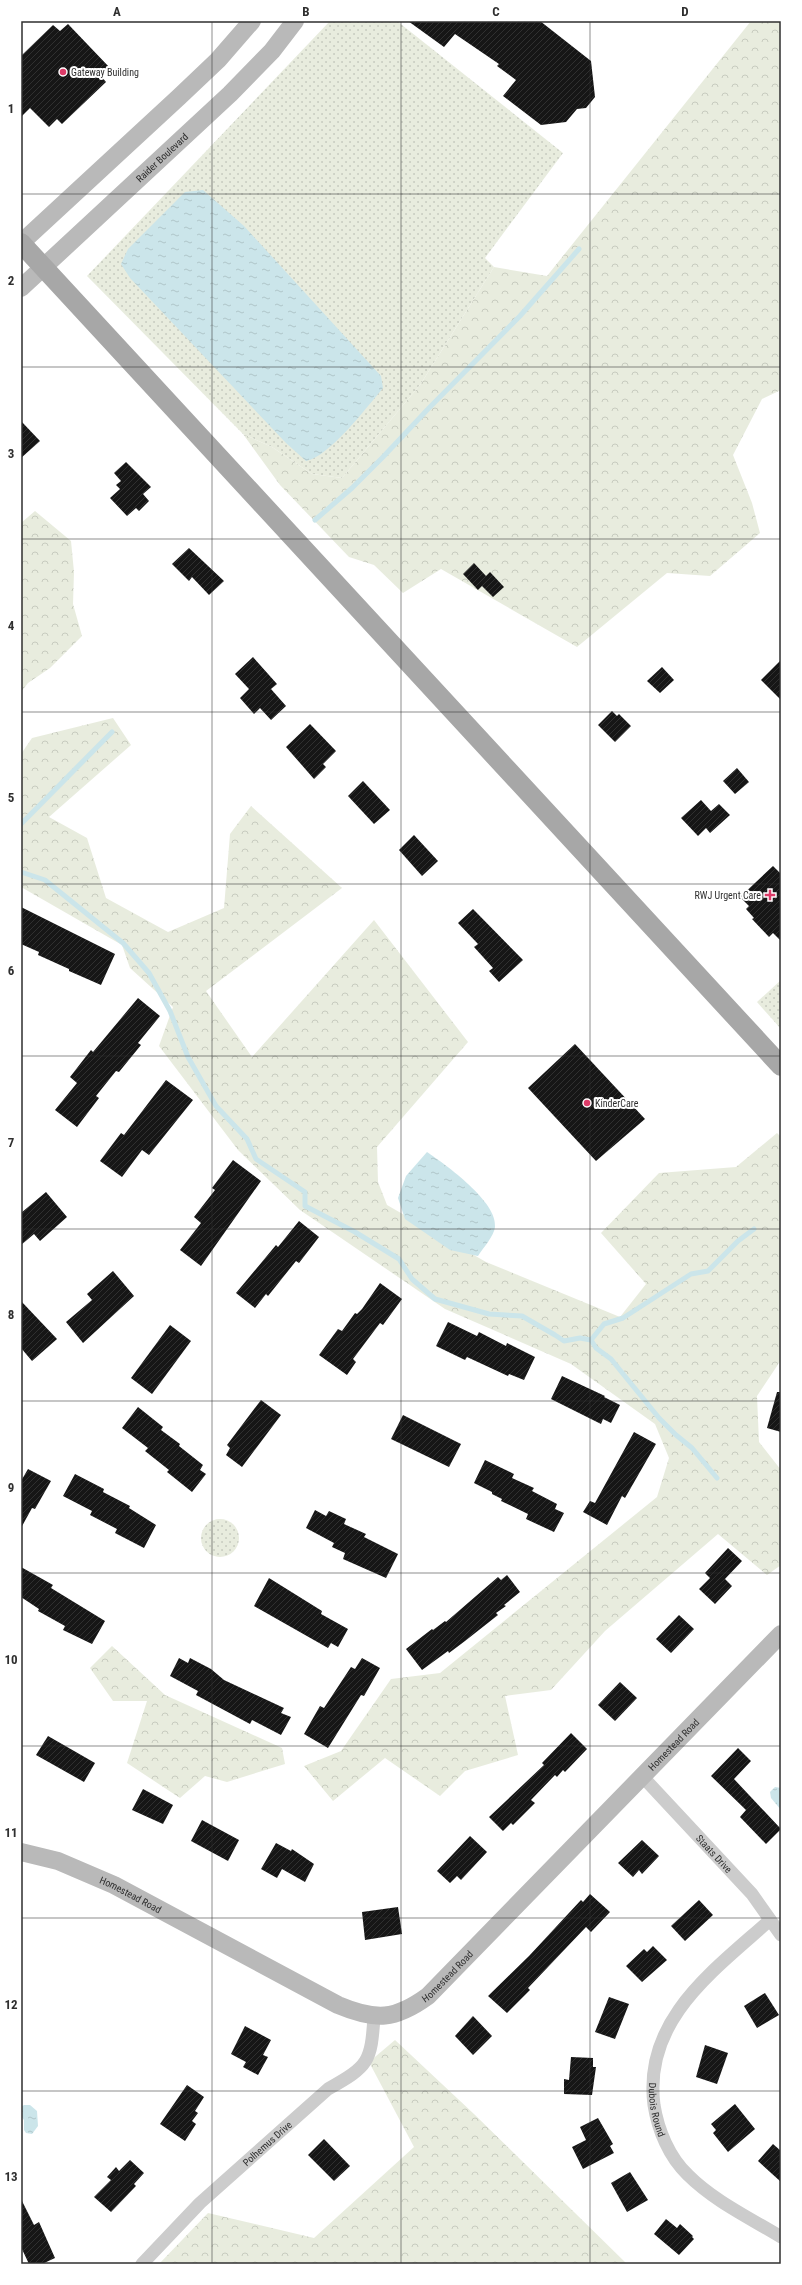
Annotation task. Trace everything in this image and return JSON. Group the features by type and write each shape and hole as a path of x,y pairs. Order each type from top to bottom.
{"main road":[{"path":"21,243 781,1066"}],"street":[{"path":"21,243 180,97 218,60 252,21"},
{"name":"Raider Boulevard","path":"21,288 230,94 272,50 295,21"},
{"name":"Homestead Road","path":"21,1852 58,1861 114,1885 338,2005 374,2017 400,2012 428,1996 781,1634"},
{"name":"Staats Drive","path":"642,1776 752,1894 781,1935"},
{"name":"Dubois Round","path":"770,1920 708,1978 681,2006 669,2023 660,2044 652,2090 656,2118 664,2140 687,2175 723,2201 781,2237"},
{"name":"Polhemus Drive","path":"142,2264 212,2193 328,2089 350,2077 363,2065 370,2054 374,2017"}],"green space":[{"path":"330,21 397,21 563,153 485,258 494,267 420,385 342,478 312,474 272,447 243,434 87,276"},
{"path":"751,21 781,21 781,390 762,399 733,455 752,503 760,533 710,576 667,573 577,647 441,569 403,593 374,565 349,557 280,485 243,434 272,447 312,474 342,478 420,385 494,267 547,276"},
{"path":"35,511 71,541 74,572 73,604 82,636 50,668 28,683 21,692 21,523"},
{"path":"113,718 131,745 49,817 87,838 106,898 168,932 224,908 230,834 251,806 342,888 206,991 252,1057 374,920 468,1042 377,1147 378,1182 387,1205 486,1262 620,1317 646,1284 601,1233 659,1173 736,1167 777,1133 781,1137 781,1360 757,1396 759,1442 781,1470 781,1565 767,1575 718,1534 605,1631 551,1690 505,1696 518,1755 465,1771 440,1796 385,1758 333,1801 304,1766 341,1751 391,1679 440,1673 657,1497 669,1458 655,1424 571,1364 445,1309 300,1210 238,1150 159,1046 173,1007 130,968 122,945 21,887 21,754 32,738"},
{"path":"781,980 781,1029 757,1002"},
{"path":"220,1519 230,1522 236,1528 239,1538 236,1548 230,1554 220,1557 210,1554 204,1548 201,1538 204,1528 210,1522"},
{"path":"112,1646 165,1695 282,1748 285,1764 227,1782 205,1776 180,1798 127,1763 147,1701 113,1701 90,1668"},
{"path":"395,2040 474,2114 627,2264 159,2264 208,2213 314,2238 414,2147 369,2062"}],"water":[{"path":"203,190 244,226 381,376 383,388 358,418 325,451 306,461 286,443 130,278 121,264 128,249 185,192"},
{"path":"427,1152 469,1185 480,1196 494,1217 494,1231 478,1256 450,1250 405,1219 398,1198 406,1176"},
{"path":"775,1787 781,1788 781,1810 771,1798 770,1792"},
{"path":"24,2105 30,2105 37,2111 38,2126 32,2134 26,2133 24,2130 24,2120 21,2116 21,2107"}],"building":[{"path":"408,21 540,21 591,61 595,97 586,108 577,109 566,122 541,125 503,96 516,80 497,66 499,64 455,34 444,47"},
{"name":"Gateway Building","path":"68,24 110,68 101,76 106,82 62,124 57,119 49,127 30,108 21,117 21,56 53,25 60,31"},
{"path":"21,421 40,441 21,458"},
{"path":"126,462 151,487 143,494 149,501 139,511 136,508 127,516 110,498 120,489 116,485 121,481 114,473"},
{"path":"189,548 224,581 209,595 192,577 189,581 172,564"},
{"path":"474,563 486,576 490,572 504,587 493,597 482,586 478,590 463,574"},
{"path":"253,657 277,684 271,689 286,706 271,720 260,708 254,714 240,698 249,689 235,674"},
{"path":"781,660 781,700 761,680"},
{"path":"662,667 674,680 660,693 647,681"},
{"path":"612,711 617,716 619,714 631,726 615,742 598,725"},
{"path":"310,724 336,751 323,764 326,767 314,779 286,747"},
{"path":"737,768 749,782 735,794 723,781"},
{"path":"363,781 390,810 374,824 348,796"},
{"path":"701,800 711,811 719,804 730,815 710,833 706,828 698,836 681,818"},
{"path":"414,835 438,861 422,876 399,850"},
{"path":"773,866 781,874 781,941 773,933 769,937 752,919 754,918 746,909 749,906 740,897"},
{"path":"21,907 115,954 101,985 69,971 69,969 38,955 39,952 21,944"},
{"path":"473,909 523,960 499,982 489,971 493,968 474,947 478,944 458,923"},
{"path":"138,998 160,1016 138,1043 141,1045 119,1072 116,1071 96,1096 99,1098 77,1127 55,1110 77,1083 70,1077 91,1050 93,1052"},
{"name":"KinderCare","path":"575,1044 645,1119 596,1161 528,1088"},
{"path":"166,1080 193,1100 149,1155 142,1150 122,1177 100,1161 121,1133 124,1135"},
{"path":"233,1160 261,1181 201,1266 180,1250 201,1223 194,1217 215,1190 212,1188"},
{"path":"46,1192 67,1217 40,1241 34,1234 21,1245 21,1213"},
{"path":"299,1221 319,1237 299,1263 296,1261 268,1296 266,1294 255,1308 236,1293 276,1245 278,1247"},
{"path":"113,1271 134,1296 83,1343 66,1322 92,1300 87,1294"},
{"path":"380,1283 402,1299 383,1325 380,1323 353,1359 356,1362 347,1375 319,1355 338,1329 342,1331 355,1313 357,1314 362,1309"},
{"path":"21,1301 57,1339 32,1361 21,1348"},
{"path":"448,1322 477,1336 479,1332 506,1346 507,1343 535,1357 524,1380 509,1374 508,1376 467,1357 465,1360 436,1346"},
{"path":"170,1325 191,1341 152,1394 131,1378"},
{"path":"562,1376 605,1396 604,1397 620,1405 611,1423 603,1419 601,1424 551,1399"},
{"path":"777,1392 781,1392 781,1432 767,1428"},
{"path":"261,1400 281,1415 242,1467 226,1455 230,1448 227,1445"},
{"path":"138,1407 163,1427 161,1430 180,1444 179,1446 203,1465 200,1470 206,1474 192,1492 167,1472 169,1470 145,1451 148,1448 122,1428"},
{"path":"403,1415 461,1444 449,1467 391,1439"},
{"path":"634,1432 656,1444 625,1498 622,1496 607,1525 583,1512 590,1501 595,1503"},
{"path":"485,1460 514,1474 512,1478 534,1488 532,1491 557,1504 555,1509 564,1513 554,1532 526,1519 528,1514 501,1501 502,1499 492,1494 492,1492 474,1483"},
{"path":"28,1469 51,1481 35,1509 32,1508 21,1528 21,1481"},
{"path":"75,1474 104,1489 103,1492 130,1506 129,1508 156,1525 144,1548 115,1533 117,1529 90,1515 92,1511 63,1496"},
{"path":"315,1510 326,1516 329,1511 346,1519 344,1524 366,1534 364,1537 398,1554 386,1578 343,1559 345,1553 332,1547 334,1543 306,1528"},
{"path":"728,1548 742,1561 725,1579 732,1586 715,1604 699,1589 710,1578 705,1573"},
{"path":"21,1567 53,1585 51,1588 105,1621 92,1644 63,1630 65,1626 38,1611 39,1609 21,1597"},
{"path":"507,1575 520,1592 504,1605 506,1606 496,1613 498,1615 449,1653 448,1651 422,1670 406,1649 432,1629 433,1630 445,1621 446,1622 498,1577 501,1580"},
{"path":"269,1578 322,1611 321,1614 348,1629 338,1647 331,1643 328,1648 254,1606"},
{"path":"679,1615 694,1629 671,1653 656,1639"},
{"path":"179,1658 188,1663 190,1658 211,1669 224,1680 284,1708 281,1713 291,1717 281,1735 252,1720 250,1724 196,1695 198,1691 170,1676"},
{"path":"362,1658 380,1668 364,1696 361,1695 328,1748 304,1734 320,1706 324,1708 351,1667 355,1669"},
{"path":"620,1682 637,1698 615,1721 598,1705"},
{"path":"571,1733 587,1749 565,1772 563,1770 557,1777 555,1775 531,1800 535,1803 513,1825 511,1823 503,1831 489,1817 544,1765 542,1763"},
{"path":"48,1736 95,1763 84,1782 36,1755"},
{"path":"738,1748 751,1761 734,1779 781,1829 766,1844 740,1817 746,1810 711,1776"},
{"path":"143,1789 173,1805 163,1824 132,1810"},
{"path":"202,1820 239,1840 228,1861 191,1841"},
{"path":"470,1836 487,1852 461,1880 457,1876 450,1883 437,1871"},
{"path":"642,1840 659,1856 642,1874 639,1870 633,1877 618,1863"},
{"path":"276,1843 291,1851 292,1849 314,1864 305,1882 282,1869 277,1878 261,1869"},
{"path":"590,1894 610,1912 591,1932 586,1927 528,1988 530,1990 507,2013 488,1996 529,1956 581,1900 583,1902"},
{"path":"699,1900 713,1915 685,1941 671,1926"},
{"path":"398,1907 402,1934 365,1940 362,1912"},
{"path":"653,1946 667,1960 642,1982 626,1966 644,1949 647,1952"},
{"path":"765,1993 779,2015 757,2028 744,2006"},
{"path":"609,1997 629,2004 615,2039 595,2032"},
{"path":"473,2016 492,2036 473,2055 455,2036"},
{"path":"245,2026 271,2040 263,2055 268,2057 258,2075 243,2067 246,2062 231,2054"},
{"path":"705,2045 728,2053 717,2084 696,2077"},
{"path":"571,2057 593,2058 593,2067 596,2067 592,2095 564,2094 564,2079 569,2080"},
{"path":"187,2085 204,2097 195,2111 198,2113 192,2121 196,2124 185,2141 160,2124"},
{"path":"735,2104 755,2129 728,2152 713,2133 716,2130 711,2124"},
{"path":"598,2118 613,2144 610,2146 614,2153 583,2169 572,2147 586,2140 580,2127"},
{"path":"324,2139 350,2166 334,2181 308,2155"},
{"path":"773,2144 781,2151 781,2182 758,2161"},
{"path":"130,2160 144,2173 134,2184 136,2186 111,2212 94,2197 111,2180 107,2177 116,2167 119,2171"},
{"path":"630,2172 648,2200 627,2212 611,2183"},
{"path":"21,2199 34,2225 39,2222 55,2258 42,2264 29,2264 21,2247"},
{"path":"666,2219 677,2228 680,2224 693,2236 692,2237 694,2239 679,2255 654,2234"}],"waterway":[{"path":"315,520 352,488 383,457 520,316 579,249"},
{"path":"21,824 112,732"},
{"path":"21,872 45,880 123,943 149,973 170,1011 188,1057 216,1106 247,1139 256,1159 305,1192 305,1206 355,1232 399,1259 412,1279 435,1299 489,1314 522,1316 564,1341 580,1338 591,1340 596,1348 611,1359 659,1418 692,1448 717,1478"},
{"path":"591,1340 604,1324 623,1318 691,1274 708,1271 738,1241 754,1229"}],"place":[{"name":"Gateway Building","path":"63,72"},
{"name":"RWJ Urgent Care","path":"770,895"},
{"name":"KinderCare","path":"587,1103"}]}
